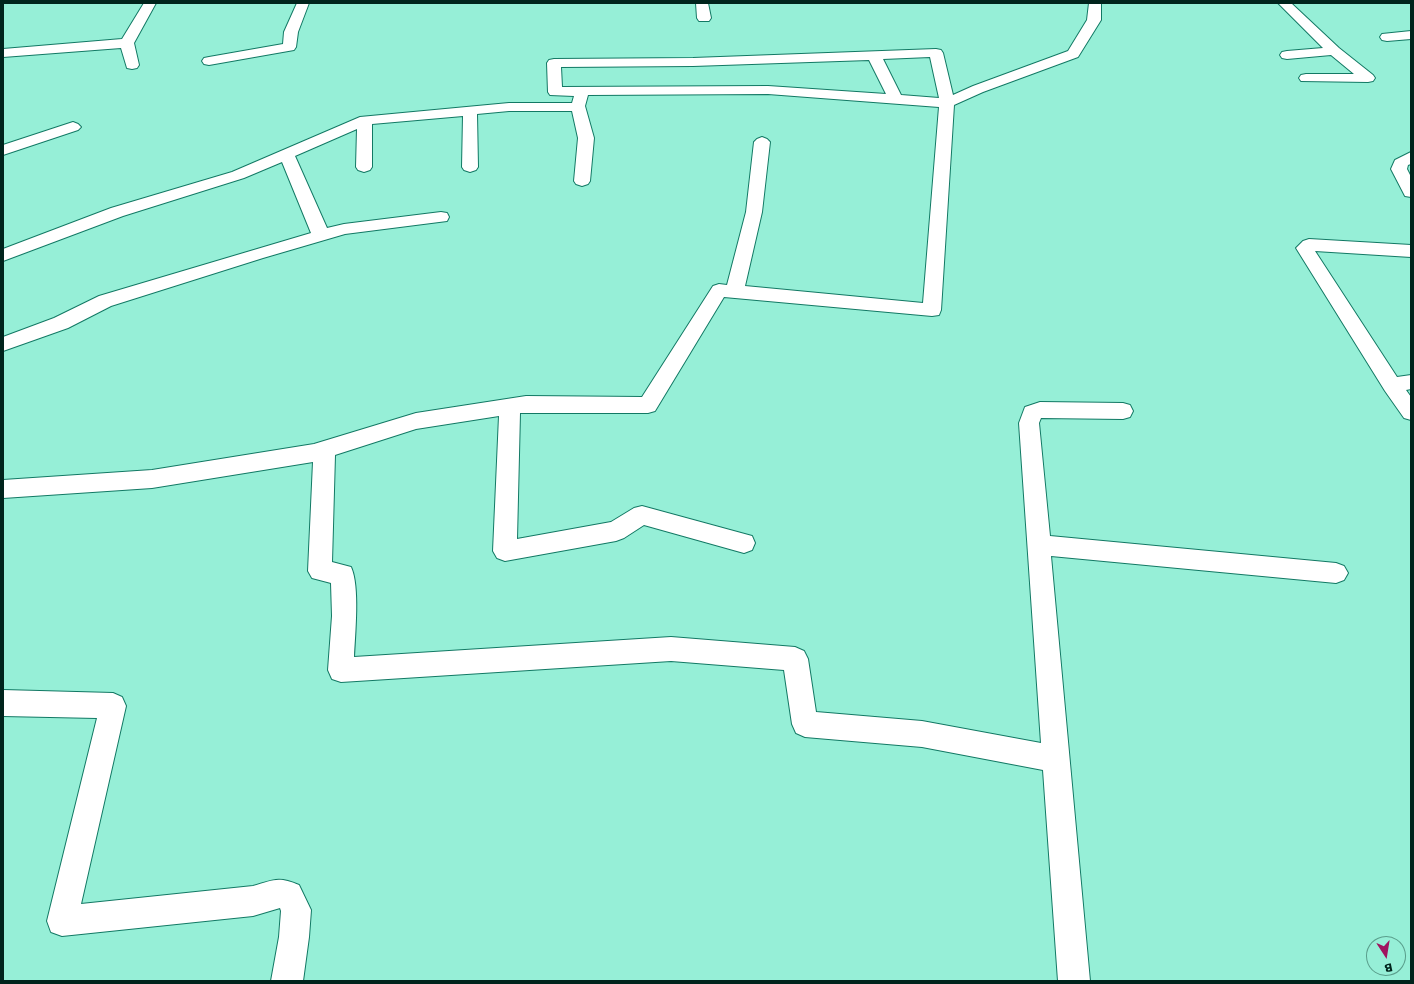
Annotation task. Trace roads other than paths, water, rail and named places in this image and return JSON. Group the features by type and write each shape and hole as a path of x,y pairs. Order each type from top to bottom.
{"lane":[{"path":"132,65 127,43 150,3"},
{"path":"209,61 289,47 291,32 303,3"},
{"path":"702,3 704,18"},
{"path":"3,489 152,479 324,451 416,421 510,408 526,404 648,405 719,290 932,310 947,103 936,53 693,62 554,63 555,92 768,90 947,103 978,89 1073,54 1094,20 1096,3"},
{"path":"1284,3 1334,51 1368,78 1306,78"},
{"path":"1387,37 1411,35"},
{"path":"3,53 127,43"},
{"path":"1287,55 1334,51"},
{"path":"874,56 896,99"},
{"path":"582,91 578,106 586,138 582,180"},
{"path":"3,255 117,212 238,175 365,120 509,107 578,106"},
{"path":"470,111 470,167"},
{"path":"364,167 365,120"},
{"path":"3,150 74,127"},
{"path":"734,292 754,212 762,142"},
{"path":"286,154 321,235"},
{"path":"1411,157 1401,163 1399,169 1411,192"},
{"path":"3,344 61,323 105,301 321,235 344,229 441,217"},
{"path":"1411,251 1324,245 1309,245 1305,248 1401,384 1411,412"},
{"path":"510,408 505,551 616,531 642,515 744,543"},
{"path":"1074,981 1029,423 1032,413 1040,410 1123,411"},
{"path":"324,451 320,571 343,574 344,616 341,670 672,649 795,659 805,724 922,734 1056,759"},
{"path":"1038,546 1336,574"},
{"path":"3,703 113,706 62,921 253,901 278,893 289,895 296,910 294,937 287,981"}]}
